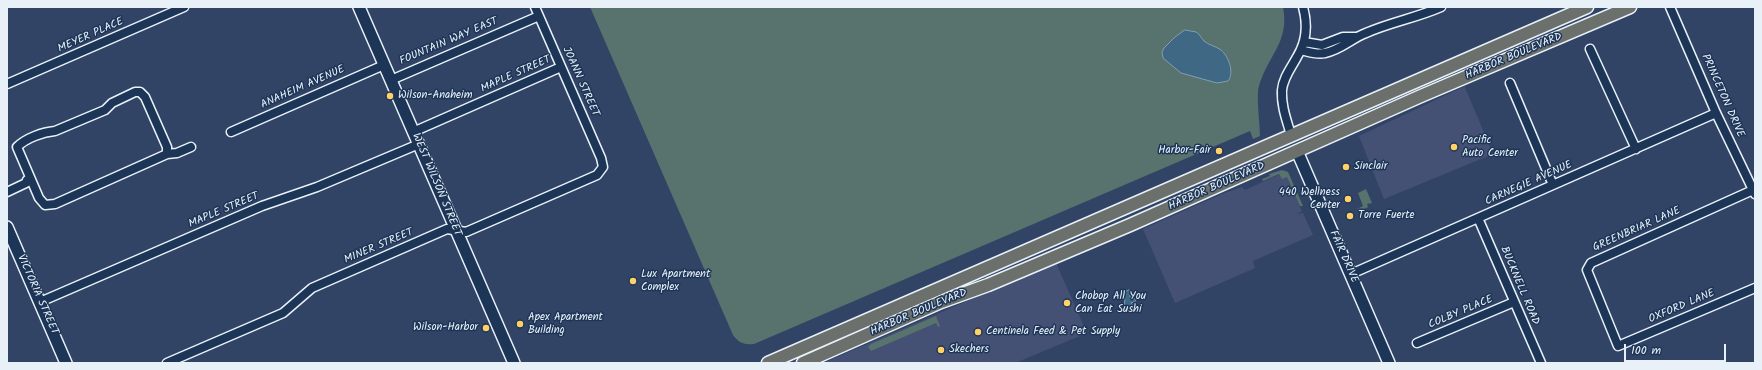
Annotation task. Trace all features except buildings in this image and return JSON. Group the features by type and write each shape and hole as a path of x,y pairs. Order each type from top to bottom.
{"main road":[{"name":"HARBOR BOULEVARD","path":"768,363 1587,7"},
{"name":"HARBOR BOULEVARD","path":"803,363 941,302 988,285 1130,225 1630,7"},
{"path":"1291,135 1297,151"}],"street":[{"name":"MEYER PLACE","path":"7,84 184,7"},
{"name":"WEST WILSON STREET","path":"359,7 514,363"},
{"name":"JOANN STREET","path":"535,7 601,158 603,167"},
{"path":"1291,135 1283,106 1282,89 1286,76 1303,46 1306,22 1303,7"},
{"path":"1303,46 1346,45 1356,37 1388,24 1421,16 1441,7"},
{"name":"PRINCETON DRIVE","path":"1670,7 1716,113 1754,192"},
{"name":"FOUNTAIN WAY EAST","path":"391,80 539,16"},
{"path":"1590,50 1636,149"},
{"name":"ANAHEIM AVENUE","path":"231,132 384,65"},
{"name":"MAPLE STREET","path":"414,132 561,67"},
{"path":"1510,84 1553,185"},
{"path":"166,154 167,147 145,97 140,92 135,92 112,103 105,110 55,131 47,132 22,142 18,147 29,179 39,198 45,205 55,204 166,154 177,154 191,147"},
{"name":"CARNEGIE AVENUE","path":"1351,274 1716,113"},
{"name":"MAPLE STREET","path":"40,302 262,206 317,187 419,144"},
{"name":"FAIR DRIVE","path":"1297,151 1389,363"},
{"name":"MINER STREET","path":"167,363 283,313 312,288 447,229 467,232 597,175 603,167"},
{"path":"7,186 24,178 29,179"},
{"path":"7,192 26,183 29,179"},
{"name":"GREENBRIAR LANE","path":"1618,346 1587,270 1591,263 1754,192"},
{"name":"BUCKNELL ROAD","path":"1478,218 1540,363"},
{"name":"VICTORIA STREET","path":"7,227 66,363"},
{"name":"OXFORD LANE","path":"1618,346 1755,288"},
{"name":"COLBY PLACE","path":"1417,343 1514,302"}],"shaded area":[{"path":"1185,30 1196,32 1203,40 1224,53 1231,69 1228,81 1217,83 1181,73 1163,58 1162,52 1164,48"},
{"path":"1464,85 1493,154 1384,199 1359,136 1464,87"},
{"path":"1280,174 1287,177 1302,211 1297,214 1303,213 1313,235 1253,261 1255,268 1175,303 1143,229 1222,194 1242,187 1245,190"},
{"path":"1056,263 1087,333 1015,363 823,363"},
{"path":"1129,290 1131,291 1130,297 1133,297 1136,301 1131,303 1134,310 1128,312 1124,307 1125,299 1121,295"}],"green space":[{"path":"590,7 1283,7 1284,19 1281,39 1259,86 1258,103 1260,136 1253,139 1250,131 754,344 745,344 737,340 733,335"},
{"path":"1282,170 1288,172 1303,206 1300,206 1287,177 1282,179 1279,174 1263,181 1262,179 1270,176 1269,174"},
{"path":"1366,189 1372,203 1367,204 1368,207 1358,212 1357,209 1363,206 1358,193"},
{"path":"936,316 940,326 938,327 936,323 871,351 868,347 871,344"}],"place":[{"name":"Wilson-Anaheim","path":"390,96"},
{"name":"Pacific Auto Center","path":"1454,147"},
{"name":"Harbor-Fair","path":"1219,151"},
{"name":"Sinclair","path":"1346,167"},
{"name":"440 Wellness Center","path":"1348,199"},
{"name":"Torre Fuerte","path":"1350,216"},
{"name":"Lux Apartment Complex","path":"633,281"},
{"name":"Chobop All You Can Eat Sushi","path":"1067,303"},
{"name":"Apex Apartment Building","path":"520,324"},
{"name":"Wilson-Harbor","path":"486,328"},
{"name":"Centinela Feed & Pet Supply","path":"978,332"},
{"name":"Skechers","path":"941,350"}]}
